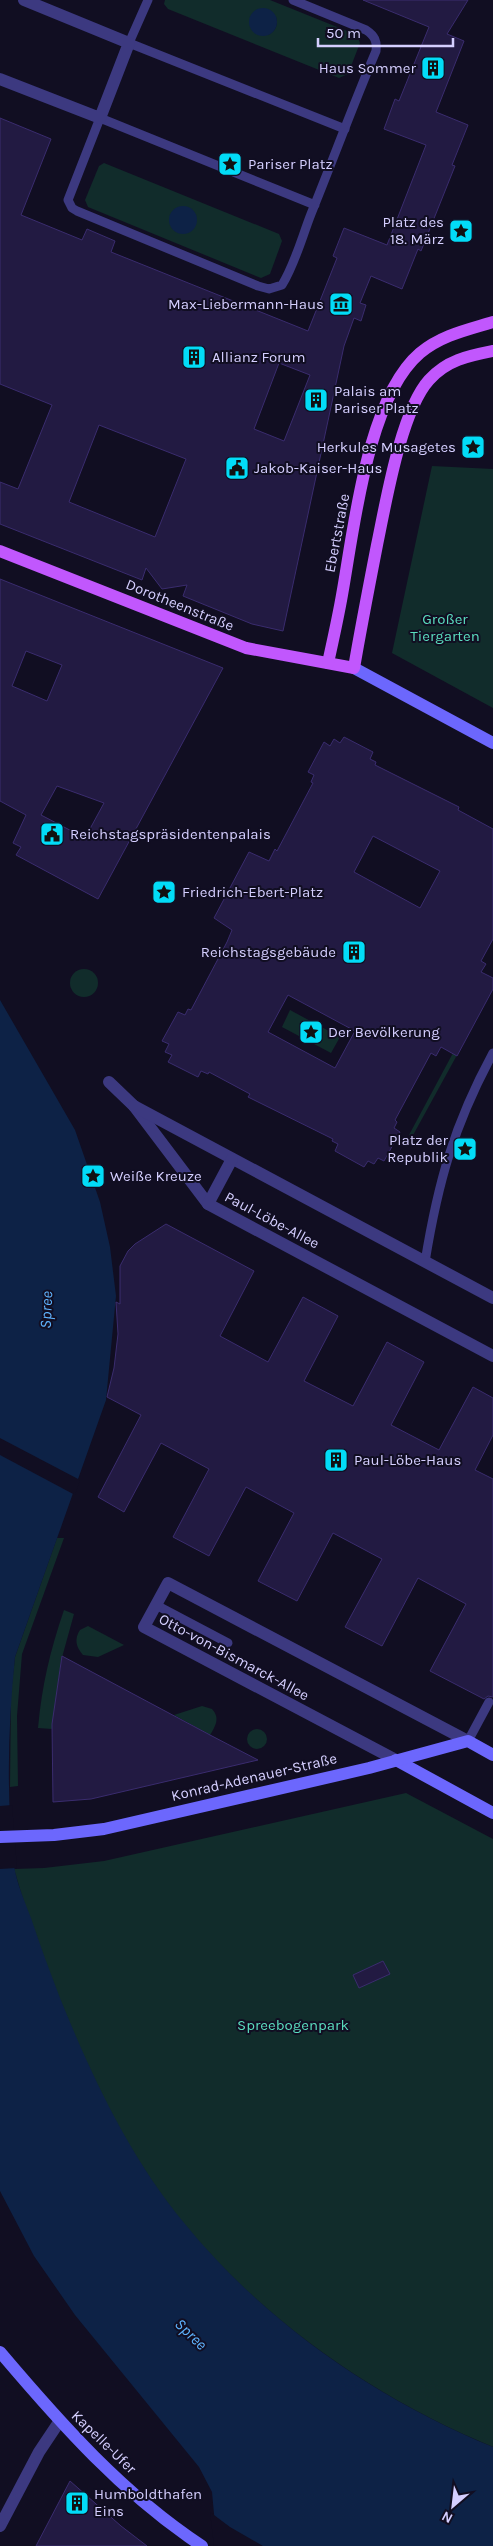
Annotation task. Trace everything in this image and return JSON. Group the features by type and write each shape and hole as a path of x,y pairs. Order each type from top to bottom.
{"main road":[{"name":"Ebertstraße","path":"328,663 362,485 379,422 393,387 419,354 437,341 454,333 493,322"},
{"path":"354,668 388,494 402,436 422,388 445,366 455,360 493,351"},
{"name":"Dorotheenstraße","path":"0,551 246,648 354,668"}],"street":[{"path":"0,78 100,118 129,43 24,0"},
{"path":"354,668 493,743"},
{"path":"110,1082 134,1106 208,1204"},
{"path":"134,1106 489,1296"},
{"name":"Paul-Löbe-Allee","path":"232,1159 208,1204 493,1356"},
{"name":"Otto-von-Bismarck-Allee","path":"493,1755 168,1583 144,1627 493,1813"},
{"name":"Konrad-Adenauer-Straße","path":"0,1837 43,1836 104,1829 396,1760 468,1741"},
{"name":"Kapelle-Ufer","path":"0,2352 59,2422 86,2450 145,2502 200,2544"},
{"path":"0,2526 39,2452 59,2422"}],"lane":[{"path":"148,0 129,43 345,129"},
{"path":"293,0 366,30 376,41 376,51 315,204 282,284 269,289 250,283 72,208 69,195 100,118 315,204"},
{"path":"425,1262 433,1212 453,1137 493,1053"},
{"path":"156,1605 228,1643"},
{"path":"468,1741 489,1702"}],"green space":[{"path":"165,0 270,0 357,35 360,43 348,74 339,78 168,9 164,4","holes":["257,10 276,17 276,28 268,35 250,25 251,16"]},
{"path":"104,163 279,234 282,241 270,274 261,278 88,207 85,200 99,166"},
{"name":"Großer Tiergarten","path":"432,466 493,469 493,708 392,653"},
{"path":"84,969 94,973 98,983 94,993 84,997 74,993 70,983 74,973"},
{"path":"290,1010 340,1037 331,1053 282,1027"},
{"path":"453,1053 457,1055 412,1137 409,1135"},
{"path":"57,1538 64,1538 22,1654 17,1716 18,1786 10,1787 11,1693 15,1657"},
{"path":"64,1610 74,1614 61,1661 52,1729 38,1728 47,1668"},
{"path":"88,1626 124,1645 98,1657 83,1655 77,1646 76,1640 80,1630"},
{"path":"202,1706 212,1709 216,1715 215,1725 210,1735 174,1715"},
{"path":"257,1729 264,1732 267,1739 264,1746 257,1749 250,1746 247,1739 250,1732"},
{"name":"Spreebogenpark","path":"406,1793 493,1839 493,2447 449,2428 407,2406 325,2354 250,2293 216,2260 184,2224 129,2145 82,2055 44,1960 14,1869 44,1868 104,1861"}],"water":[{"path":"263,8 273,12 277,22 273,32 263,36 253,32 249,22 253,12"},
{"path":"183,206 193,210 197,220 193,230 183,234 173,230 169,220 173,210"},
{"name":"Spree","path":"0,1000 75,1130 100,1202 110,1247 116,1296 106,1400 15,1657 9,1735 9,1788 11,1840 19,1886 60,1998 85,2057 114,2116 165,2199 216,2260 250,2293 325,2354 407,2406 449,2428 493,2447 493,2546 217,2546 212,2492 199,2467 75,2315 34,2256 0,2191"}],"pier":[{"path":"0,1438 80,1480 75,1495 0,1455"},
{"path":"12,1805 17,1868 0,1869 0,1806"},
{"path":"210,2512 230,2527 263,2546 214,2546"}],"building":[{"path":"363,0 468,0 447,34 464,41 436,112 468,125 452,165 455,166 421,251 418,249 402,289 371,276 360,303 366,305 361,321 354,318 344,346 283,631 252,624 183,596 187,585 162,589 146,568 142,580 0,524 0,482 18,489 52,405 0,384 0,118 51,139 21,215 82,240 87,229 115,241 111,252 308,331 337,258 333,256 344,228 387,245 426,145 384,129 395,99 399,101 429,27","holes":["279,363 310,375 284,441 254,429","99,425 186,459 155,537 69,502"]},
{"path":"0,579 223,668 98,899 16,855 21,847 13,843 26,815 0,801","holes":["26,651 62,665 47,701 12,686","57,786 104,803 85,838 41,815"]},
{"name":"Reichstagsgebäude","path":"344,737 373,752 370,759 376,762 375,765 459,807 458,810 493,829 493,939 481,961 486,964 481,972 493,978 493,989 457,1056 441,1047 436,1056 431,1053 395,1120 397,1122 394,1128 400,1132 384,1161 378,1158 374,1164 368,1161 364,1167 335,1151 338,1144 332,1141 333,1139 248,1097 250,1094 209,1072 208,1074 201,1071 198,1077 168,1062 172,1055 165,1052 169,1044 162,1041 178,1012 185,1015 188,1009 191,1010 227,942 232,930 214,918 249,852 269,861 275,849 277,851 313,783 311,782 314,775 308,772 324,742 330,746 334,739 340,743","holes":["373,836 440,871 420,908 354,872","288,995 355,1031 335,1068 268,1032"]},
{"name":"Paul-Löbe-Haus","path":"166,1224 254,1271 220,1336 268,1362 303,1297 338,1316 304,1381 353,1406 387,1342 424,1362 391,1425 439,1450 473,1387 493,1398 493,1435 475,1470 493,1479 493,1697 488,1696 484,1699 430,1671 466,1604 418,1578 382,1646 345,1627 382,1559 333,1533 297,1601 258,1581 294,1513 246,1487 209,1556 173,1537 209,1469 161,1443 124,1512 98,1497 141,1415 107,1397 114,1368 118,1334 116,1302 120,1304 120,1266 128,1251 135,1244"},
{"path":"62,1656 258,1760 91,1799 53,1802 52,1724"},
{"path":"383,1961 390,1974 359,1988 353,1975"},
{"name":"Humboldthafen Eins","path":"70,2481 121,2526 147,2546 36,2546"}],"place":[{"name":"Haus Sommer","path":"433,68"},
{"name":"Pariser Platz","path":"230,164"},
{"name":"Platz des 18. März","path":"461,231"},
{"name":"Max-Liebermann-Haus","path":"341,304"},
{"name":"Allianz Forum","path":"194,357"},
{"name":"Palais am Pariser Platz","path":"316,400"},
{"name":"Herkules Musagetes","path":"473,447"},
{"name":"Jakob-Kaiser-Haus","path":"237,468"},
{"name":"Reichstagspräsidentenpalais","path":"52,834"},
{"name":"Friedrich-Ebert-Platz","path":"164,892"},
{"name":"Reichstagsgebäude","path":"354,952"},
{"name":"Der Bevölkerung","path":"311,1032"},
{"name":"Platz der Republik","path":"465,1149"},
{"name":"Weiße Kreuze","path":"93,1176"},
{"name":"Paul-Löbe-Haus","path":"336,1460"},
{"name":"Humboldthafen Eins","path":"77,2503"}]}
